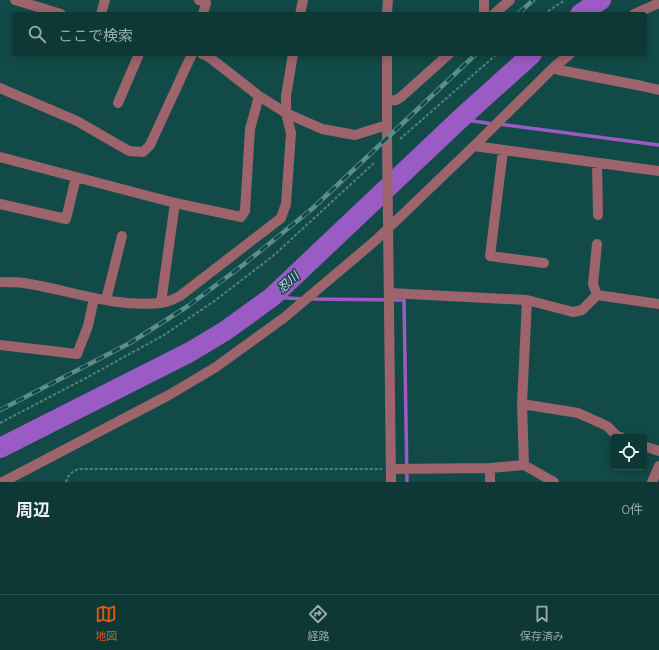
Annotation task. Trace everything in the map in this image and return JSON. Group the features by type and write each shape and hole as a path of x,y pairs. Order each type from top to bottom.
{"street":[{"path":"15,0 54,12"},
{"path":"102,12 105,0"},
{"path":"199,0 206,3 204,12"},
{"path":"300,12 302,0"},
{"path":"387,12 388,0"},
{"path":"484,0 484,12"},
{"path":"496,12 510,0"},
{"path":"639,12 659,3"},
{"path":"118,103 138,56"},
{"path":"0,88 77,121 129,151 142,152 150,145 191,56"},
{"path":"207,56 259,96 286,112 322,129 355,135 387,125"},
{"path":"0,282 24,282 94,298 127,303 161,304 180,296 281,218 286,204 291,133 286,112 286,96 293,56"},
{"path":"387,56 391,482"},
{"path":"387,101 396,100 401,97 448,56"},
{"path":"3,482 169,395 216,367 285,317 474,146 554,67 568,56"},
{"path":"554,67 559,70 659,90"},
{"path":"0,157 175,203 241,217 245,211 250,129 259,96"},
{"path":"474,146 659,171"},
{"path":"503,151 490,256 544,264"},
{"path":"597,163 598,215"},
{"path":"0,204 66,219 76,177"},
{"path":"161,304 175,203"},
{"path":"106,300 122,236"},
{"path":"596,295 593,284 597,244"},
{"path":"389,293 527,300 573,312 582,310 596,295"},
{"path":"596,295 659,304"},
{"path":"0,345 77,354 88,326 94,298"},
{"path":"524,465 522,404 527,300"},
{"path":"522,404 578,413 606,426 615,434"},
{"path":"647,447 659,451"},
{"path":"391,469 490,468 524,465 554,482"},
{"path":"652,482 659,466"},
{"path":"490,468 490,482"}],"path":[{"path":"547,12 565,0"},
{"path":"400,139 495,56"},
{"path":"0,423 164,335 213,302 273,256 374,163"},
{"path":"66,482 70,474 79,470 391,469"}],"waterway":[{"name":"忍川","path":"583,12 601,0"},
{"name":"忍川","path":"0,448 190,352 225,331 272,297 460,119 530,56"},
{"path":"460,119 493,124"},
{"path":"499,124 659,145"},
{"path":"272,297 303,299"},
{"path":"309,299 404,300 407,482"}],"railway":[{"path":"520,12 533,0"},
{"path":"0,410 130,343 188,306 243,265 313,208 474,56"}]}
